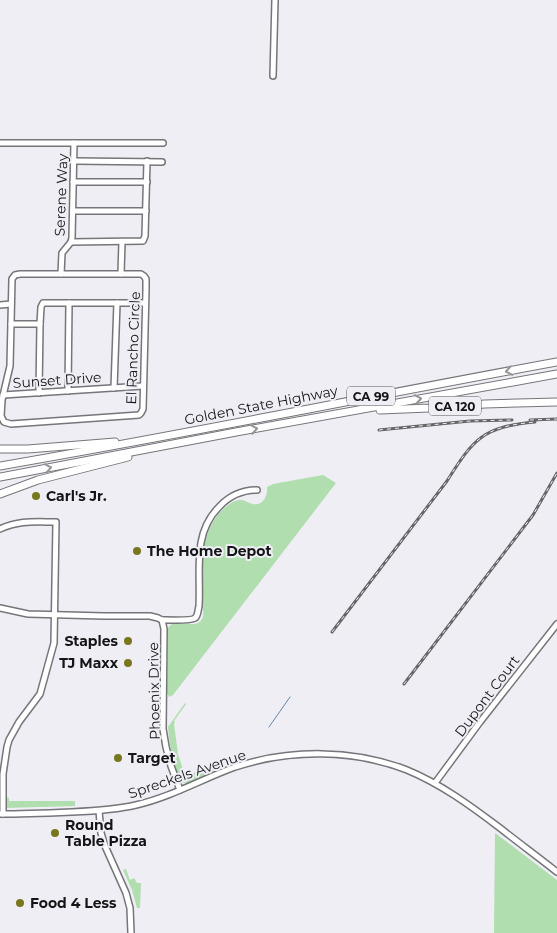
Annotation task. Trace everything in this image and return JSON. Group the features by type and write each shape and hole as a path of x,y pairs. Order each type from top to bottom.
{"highway":[{"name":"Golden State Highway","path":"0,466 557,362"},
{"name":"Golden State Highway","path":"0,477 557,374"},
{"name":"CA 120","path":"352,411 557,402"},
{"path":"0,449 28,449 160,437"},
{"path":"0,494 38,480 206,438"}],"street":[{"path":"273,76 275,0"},
{"path":"0,143 163,143"},
{"name":"Serene Way","path":"61,274 62,253 71,242 74,143"},
{"path":"74,161 162,162"},
{"path":"71,242 141,242 144,240 146,236 147,161"},
{"path":"73,182 147,182"},
{"path":"73,211 146,211"},
{"path":"121,274 122,242"},
{"name":"El Rancho Circle","path":"61,274 141,274 146,279 143,409 141,413 11,424 2,420 2,400 10,366 12,280 15,275 61,274"},
{"path":"39,393 40,307 43,303 146,303"},
{"path":"68,391 70,303"},
{"path":"114,388 117,303"},
{"path":"0,304 11,304"},
{"path":"11,324 40,324"},
{"name":"Sunset Drive","path":"3,395 143,386"},
{"path":"0,608 28,614 150,616 162,620 195,619 199,606 200,540 208,520 222,503 232,496 250,490 257,490"},
{"path":"0,529 19,522 56,522 54,643 40,694 18,722 9,740 3,774 1,814"},
{"name":"Phoenix Drive","path":"162,620 164,629 163,729 171,766 180,790"},
{"name":"Dupont Court","path":"435,783 557,624"},
{"name":"Spreckels Avenue","path":"1,814 99,811 135,806 254,762 286,756 339,755 381,762 435,783 471,806 557,872"},
{"path":"99,811 101,833 105,846 126,893 130,908 131,933"}],"green space":[{"path":"323,475 336,483 173,695 169,697 167,693 168,628 172,624 181,622 199,623 203,617 202,579 204,546 211,525 217,516 229,504 238,500 253,504 262,502 267,494 267,487 273,484"},
{"path":"185,703 174,724 178,754 185,776 212,766 213,770 211,773 189,783 183,783 178,777 172,756 168,727"},
{"path":"5,779 6,797 9,798 9,801 75,801 75,806 4,808"},
{"path":"495,833 557,880 557,933 494,933"},
{"path":"126,869 130,880 134,878 137,883 141,883 140,908 137,908 132,890 123,870"}],"waterway":[{"path":"269,727 290,697"}],"railway":[{"path":"530,420 557,419"},
{"path":"379,430 470,421 512,420"},
{"path":"332,632 473,445 482,437 503,427 535,422"},
{"path":"404,684 533,515 557,473"}],"place":[{"name":"Carl's Jr.","path":"36,496"},
{"name":"The Home Depot","path":"137,551"},
{"name":"Staples","path":"128,641"},
{"name":"TJ Maxx","path":"128,663"},
{"name":"Target","path":"118,758"},
{"name":"Round Table Pizza","path":"55,833"},
{"name":"Food 4 Less","path":"20,903"}]}
